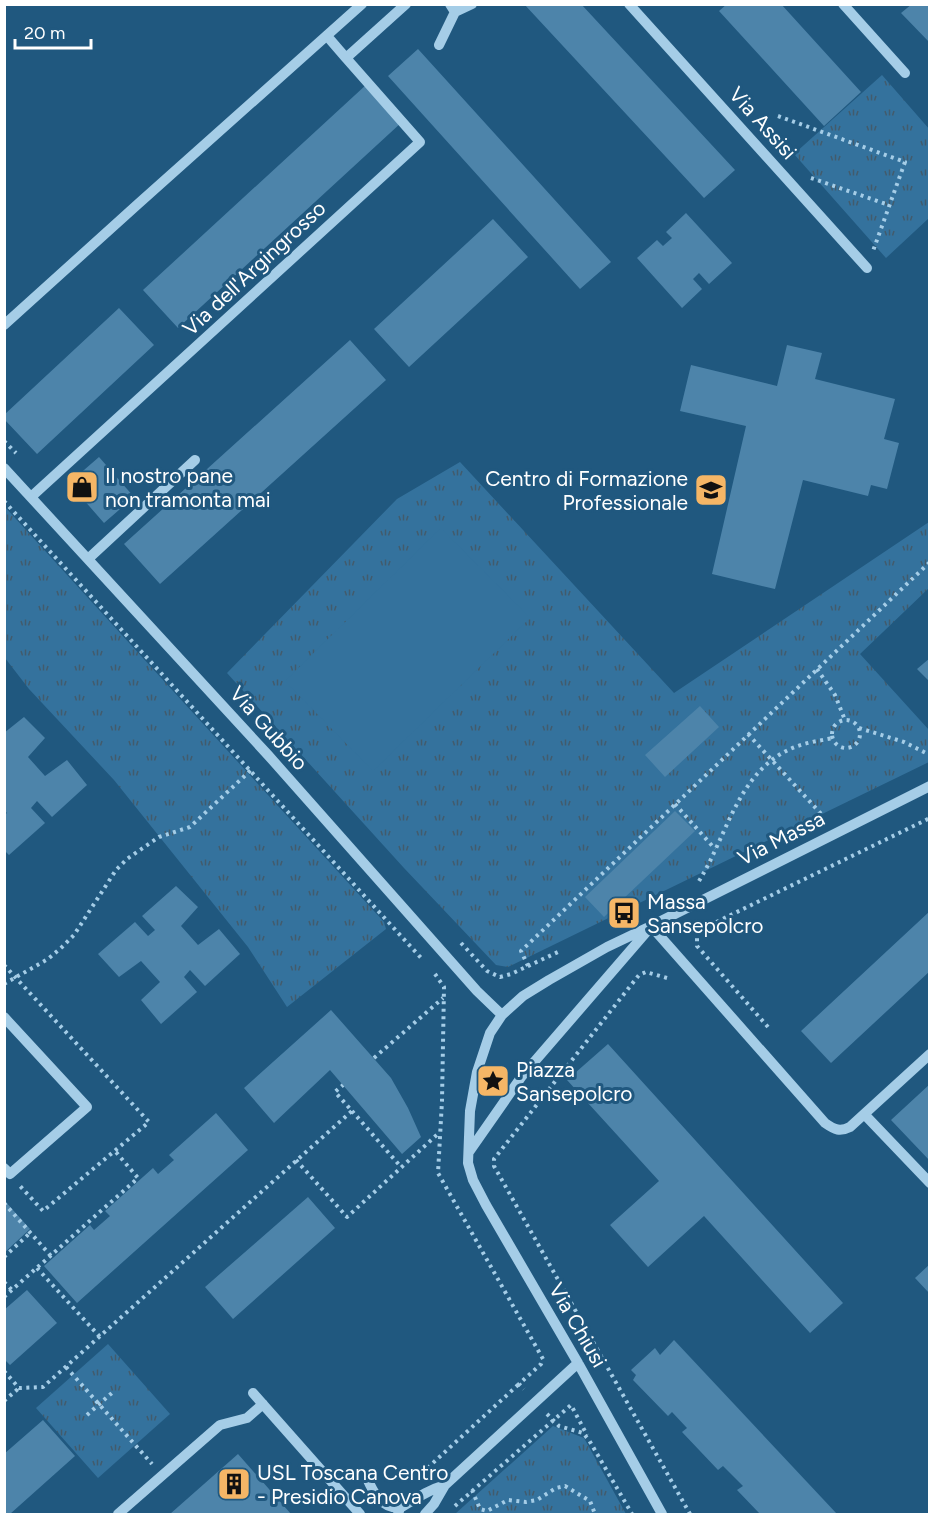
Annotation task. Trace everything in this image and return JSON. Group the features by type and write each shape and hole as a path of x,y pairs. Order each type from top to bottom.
{"street":[{"path":"4,326 362,4"},
{"path":"346,58 406,4"},
{"path":"439,45 453,8 472,4"},
{"name":"Via Assisi","path":"630,4 867,268"},
{"path":"843,4 905,73"},
{"name":"Via dell'Argingrosso","path":"31,497 420,142 327,36"},
{"path":"88,559 195,460"},
{"name":"Via Gubbio","path":"4,468 502,1015"},
{"name":"Via Massa","path":"651,926 930,786"},
{"path":"468,1152 470,1111 477,1072 490,1033 502,1015 523,996 549,980 624,938 651,926"},
{"path":"651,926 825,1123 832,1128 841,1131 850,1127 930,1054"},
{"path":"468,1152 529,1068 651,926"},
{"path":"4,1017 87,1107 10,1174 4,1168"},
{"path":"865,1115 930,1183"},
{"name":"Via Chiusi","path":"468,1152 469,1171 479,1191 662,1515"},
{"path":"425,1515 445,1485 578,1363"},
{"path":"253,1394 360,1515"},
{"path":"118,1515 220,1425 247,1418 263,1404"},
{"path":"366,1476 376,1497 399,1511 433,1488 445,1485"}],"path":[{"path":"778,116 905,162 867,268"},
{"path":"811,178 889,205"},
{"path":"4,441 21,458"},
{"path":"4,501 436,976"},
{"path":"528,966 521,951 930,562"},
{"path":"817,669 835,695 845,720"},
{"path":"858,728 860,737 851,747 838,745 833,738 835,726 845,720 852,722 858,728 904,742 930,756"},
{"path":"748,734 823,816"},
{"path":"715,923 696,884 746,788 772,759 790,749 833,738"},
{"path":"4,984 48,959 74,935 117,870 127,859 159,837 190,827 251,770"},
{"path":"675,804 715,849"},
{"path":"773,1034 697,946 697,935 702,929 930,818"},
{"path":"459,940 487,971 500,977 559,951"},
{"path":"667,978 646,972 639,975 494,1159 494,1166 690,1515"},
{"path":"374,1058 444,997"},
{"path":"343,1085 335,1092 401,1167"},
{"path":"4,1401 19,1388 43,1388 352,1111"},
{"path":"296,1160 347,1217 440,1132"},
{"path":"4,1298 138,1178 115,1151"},
{"path":"4,1203 51,1256"},
{"path":"4,1257 30,1233"},
{"path":"38,1268 100,1337"},
{"path":"4,1282 12,1291"},
{"path":"66,1367 162,1476"},
{"path":"4,1371 19,1388"},
{"path":"420,1475 519,1384"},
{"path":"87,1415 113,1392"},
{"path":"453,1508 571,1405 590,1440"},
{"path":"480,1509 487,1511 508,1500 526,1502 537,1500 556,1488 565,1486 590,1501 595,1515"},
{"path":"472,1490 480,1509 480,1515"}],"green space":[{"path":"882,75 930,130 929,218 886,258 794,154"},
{"path":"460,462 674,693 929,522 929,588 860,654 929,730 929,762 508,967 496,965 404,868 227,673 397,499"},
{"path":"5,507 384,922 386,929 287,1007 248,947 114,780 29,689 5,658"},
{"path":"441,528 530,618 373,771 285,681"},
{"path":"108,1344 170,1414 98,1478 36,1408"},
{"path":"553,1426 584,1438 626,1514 455,1514"}],"building":[{"path":"524,4 581,4 735,170 704,198"},
{"path":"727,4 781,4 861,92 824,126 719,11"},
{"path":"912,4 930,4 930,43 901,13"},
{"path":"418,49 611,262 580,289 388,76"},
{"path":"367,84 402,122 178,328 143,290"},
{"path":"686,213 732,263 709,284 699,273 693,279 702,289 682,308 637,258 657,240 663,246 672,238 666,232"},
{"path":"493,219 528,257 409,367 374,329"},
{"path":"119,308 154,345 37,454 4,419 4,415"},
{"path":"350,340 386,380 160,584 124,544"},
{"path":"787,345 822,353 815,379 895,399 884,439 899,443 887,489 871,485 868,496 803,480 775,589 712,574 746,426 680,411 691,365 777,386"},
{"path":"99,457 134,497 104,523 69,483"},
{"path":"930,658 930,682 917,669"},
{"path":"700,706 719,727 665,777 645,755"},
{"path":"24,717 45,738 28,757 45,776 67,760 87,785 52,817 37,801 31,808 45,823 9,855 4,850 4,815 7,813 4,810 4,733"},
{"path":"675,811 695,831 604,917 585,897"},
{"path":"176,886 198,907 181,926 198,945 219,929 240,954 205,986 190,970 184,977 197,992 161,1024 141,1000 160,982 141,961 119,977 98,954 135,922 148,936 155,930 142,916"},
{"path":"930,911 930,971 831,1063 801,1031"},
{"path":"331,1010 391,1078 408,1108 421,1137 402,1154 330,1070 274,1123 244,1088"},
{"path":"608,1044 843,1303 810,1333 704,1216 648,1267 610,1225 659,1181 567,1080"},
{"path":"930,1084 930,1161 891,1120"},
{"path":"216,1113 248,1150 77,1303 44,1266 90,1225 94,1230 110,1216 105,1211 153,1168 158,1174 174,1160 169,1155"},
{"path":"308,1197 335,1228 233,1319 205,1287"},
{"path":"4,1200 30,1229 4,1253"},
{"path":"930,1264 930,1294 915,1278"},
{"path":"27,1290 57,1323 10,1365 4,1359 4,1310"},
{"path":"674,1340 837,1514 760,1514 737,1490 743,1486 723,1466 718,1470 682,1432 687,1428 672,1412 668,1416 633,1380 636,1375 631,1370 655,1348 660,1355"},
{"path":"43,1420 75,1456 10,1514 4,1514 4,1454"},
{"name":"USL Toscana Centro - Presidio Canova","path":"238,1454 291,1514 170,1514"}],"place":[{"name":"Il nostro pane non tramonta mai","path":"82,487"},
{"name":"Centro di Formazione Professionale","path":"711,490"},
{"name":"Massa Sansepolcro","path":"624,913"},
{"name":"Piazza Sansepolcro","path":"493,1081"},
{"name":"USL Toscana Centro - Presidio Canova","path":"234,1484"}]}
